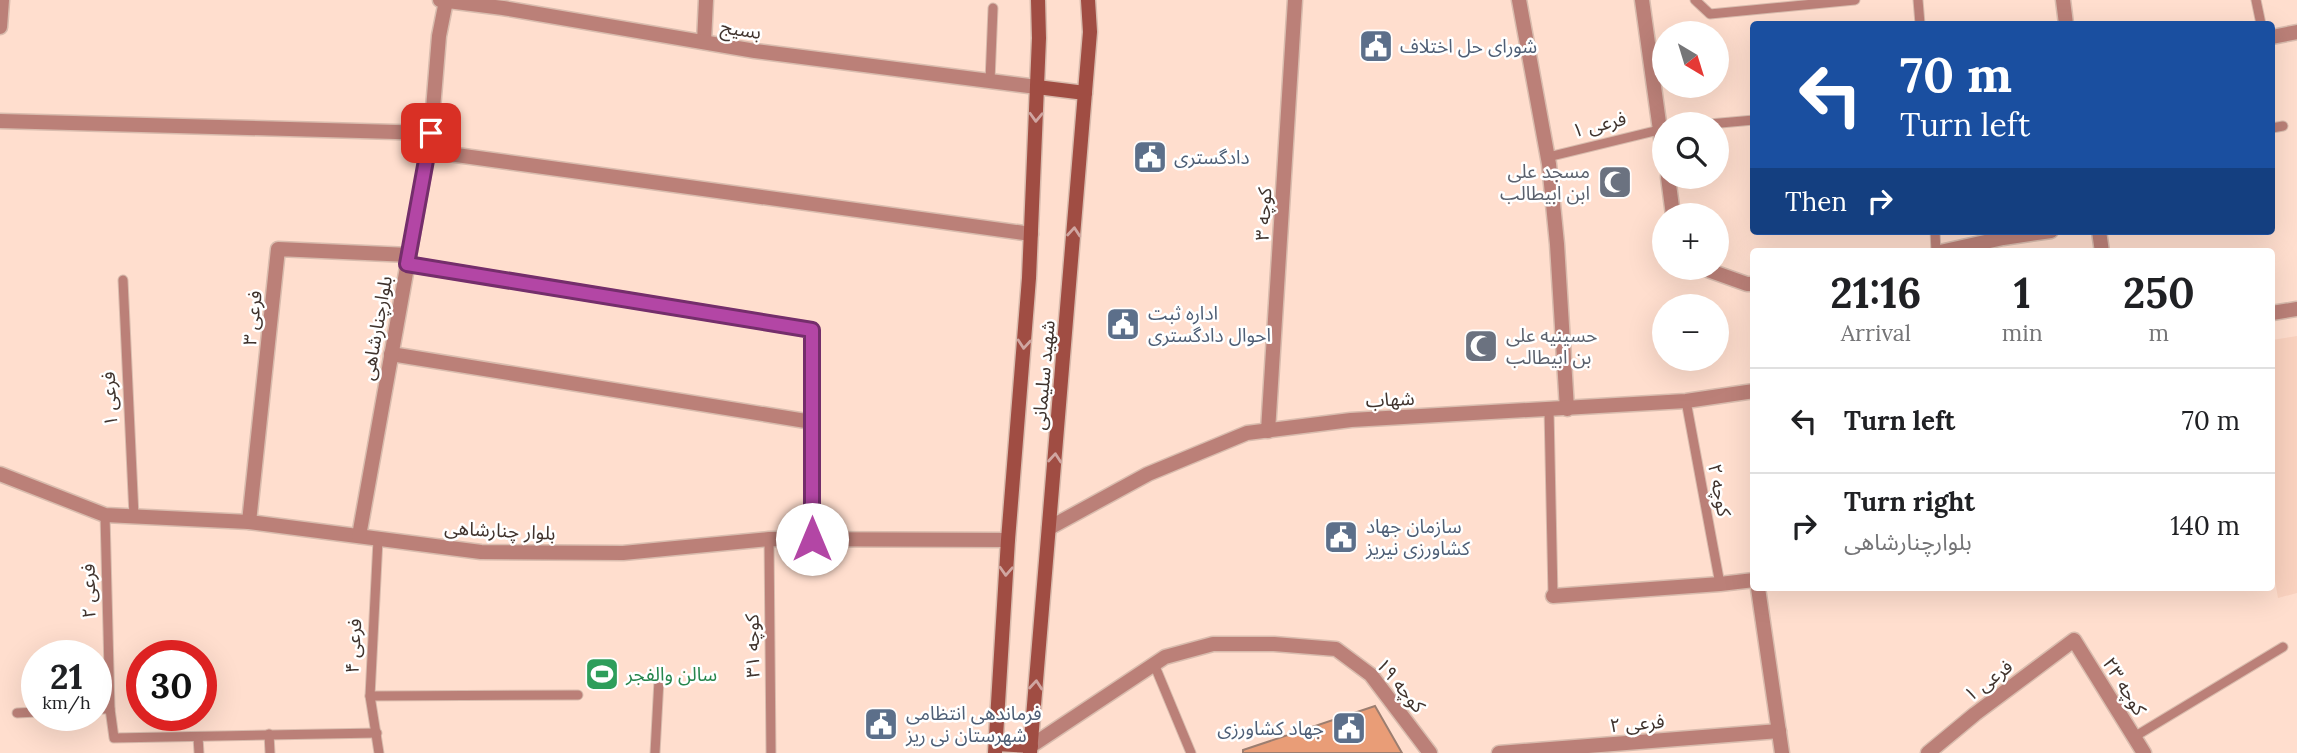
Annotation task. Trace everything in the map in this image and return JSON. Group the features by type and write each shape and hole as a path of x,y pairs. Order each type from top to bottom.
{"main road":[{"name":"شهید سلیمانی","path":"995,748 1031,234 1038,0"},
{"name":"شهید سلیمانی","path":"1031,749 1090,32 1088,0"},
{"path":"1037,87 1085,93"},
{"path":"995,748 1031,749"}],"street":[{"path":"0,27 2,0"},
{"path":"704,42 706,0"},
{"name":"کوچه ۳","path":"1268,431 1295,0"},
{"path":"1520,0 1548,157 1557,244 1567,409"},
{"path":"1642,0 1658,112"},
{"path":"2063,0 2066,21"},
{"name":"بسیج","path":"443,1 503,8 755,51 1037,87"},
{"name":"بلوارچنارشاهی","path":"359,536 431,133 443,1"},
{"path":"2275,36 2297,32"},
{"path":"0,121 431,133"},
{"path":"427,151 1031,234"},
{"path":"1953,248 2002,235"},
{"name":"فرعی ۳","path":"249,522 278,248 408,259"},
{"path":"408,259 812,330 812,539"},
{"path":"1729,278 1750,285"},
{"path":"2275,313 2297,309"},
{"path":"391,354 812,422"},
{"name":"شهاب","path":"1049,528 1148,474 1247,433 1351,420 1686,401 1750,392"},
{"name":"بلوار چنارشاهی","path":"0,474 106,515 249,522 481,552 623,553 769,539 1008,540"},
{"path":"1553,596 1750,580"},
{"path":"1758,591 1782,753"},
{"name":"کوچه ۲۳","path":"2074,640 2144,753"},
{"name":"فرعی ۱","path":"1928,753 2074,640"},
{"name":"کوچه ۱۹","path":"1154,664 1165,657 1213,644 1274,644 1336,649 1371,675 1430,753"},
{"path":"1031,749 1154,664"},
{"name":"فرعی ۲","path":"1499,753 1779,731"}],"lane":[{"path":"1695,0 1710,14 1855,0"},
{"path":"1917,0 1920,21"},
{"path":"2256,0 2260,21"},
{"path":"990,81 993,8"},
{"path":"1729,122 1750,120"},
{"path":"2275,127 2283,126"},
{"name":"فرعی ۱","path":"1548,157 1652,131"},
{"name":"فرعی ۱","path":"123,280 134,516"},
{"name":"کوچه ۲","path":"1686,401 1720,584"},
{"path":"1549,410 1553,596"},
{"name":"فرعی ۲","path":"106,515 109,640"},
{"name":"کوچه ۳۱","path":"769,539 771,753"},
{"name":"فرعی ۴","path":"378,540 370,696 379,753"},
{"path":"2134,737 2283,648"},
{"path":"1154,664 1191,753"},
{"path":"655,753 659,680"},
{"path":"370,696 578,695"},
{"path":"17,713 21,713"},
{"name":"فرعی ۲","path":"112,724 114,738 198,737"},
{"path":"199,753 198,737 377,733"},
{"path":"269,734 270,753"}],"shaded area":[{"path":"2297,336 2297,593 2278,598 2275,581 2275,340"}],"building":[{"name":"جهاد کشاورزی","path":"1375,706 1402,753 1243,753 1243,750"}],"place":[{"name":"شورای حل اختلاف","path":"1376,46"},
{"name":"دادگستری","path":"1150,157"},
{"name":"مسجد علی ابن ابیطالب","path":"1615,182"},
{"name":"اداره ثبت احوال دادگستری","path":"1123,324"},
{"name":"حسینیه علی بن ابیطالب","path":"1481,346"},
{"name":"سازمان جهاد کشاورزی نیریز","path":"1341,537"},
{"name":"سالن والفجر","path":"602,674"},
{"name":"فرماندهی انتظامی شهرستان نی ریز","path":"881,724"},
{"name":"جهاد کشاورزی","path":"1349,728"}],"route":[{"path":"431,133 407,264 812,330 812,539"}]}
